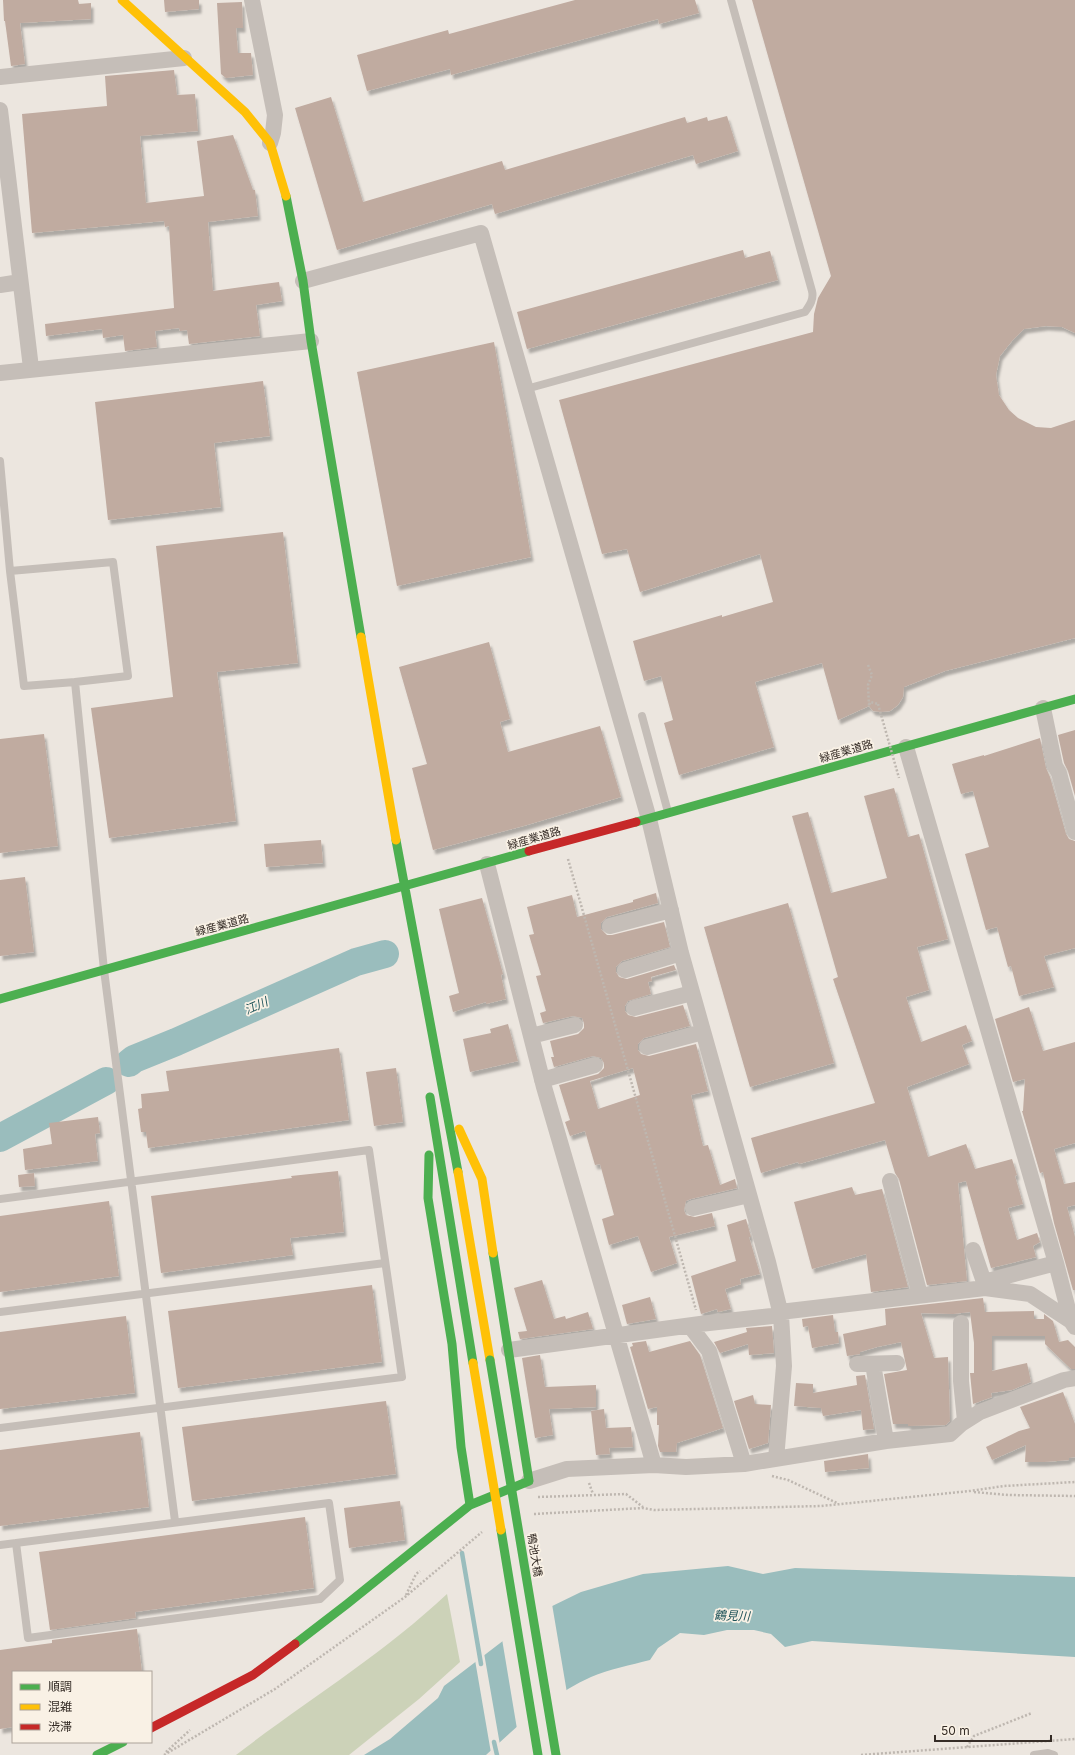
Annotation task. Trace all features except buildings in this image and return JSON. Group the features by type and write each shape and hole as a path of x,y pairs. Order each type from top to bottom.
{"street":[{"path":"122,0 184,58 246,112 270,143 280,172 287,199 303,281 311,341 404,888 446,1100 482,1179 530,1481"},
{"path":"252,0 275,114 273,133 270,143"},
{"path":"0,77 184,58"},
{"path":"0,110 31,368"},
{"path":"303,281 481,233 649,819 681,953 768,1262 780,1314 784,1366 776,1459"},
{"path":"0,284 20,282"},
{"path":"0,373 31,368 311,341"},
{"name":"緑産業道路","path":"0,1000 1075,699"},
{"path":"1043,708 1055,766 1059,773 1075,832"},
{"path":"906,746 1073,1324"},
{"path":"488,864 542,1080 654,1465"},
{"path":"404,888 421,1026"},
{"path":"610,926 670,910"},
{"path":"625,970 681,953"},
{"path":"634,1008 692,993"},
{"path":"531,1036 575,1025"},
{"path":"647,1047 703,1032"},
{"path":"542,1080 595,1065"},
{"path":"429,1088 538,1755"},
{"name":"鴨池大橋","path":"446,1100 556,1755"},
{"path":"431,1103 428,1198 452,1344 461,1447 470,1505"},
{"path":"890,1181 920,1295"},
{"path":"693,1208 749,1195"},
{"path":"973,1250 985,1285"},
{"path":"509,1350 985,1285 1056,1262"},
{"path":"985,1285 1030,1294 1073,1324"},
{"path":"961,1323 961,1381 965,1421"},
{"path":"695,1325 709,1351 744,1464"},
{"path":"857,1364 897,1363"},
{"path":"874,1364 886,1441"},
{"path":"152,1727 254,1675 347,1604 470,1505 530,1481 567,1469 654,1465 686,1467 744,1464 802,1453 886,1441 950,1434 965,1421 980,1412 1064,1380 1075,1378"},
{"path":"97,1755 121,1743"}],"lane":[{"path":"526,389 805,312 809,307 813,296 812,291 731,0"},
{"path":"0,461 10,571 24,686 128,676 114,562 10,571"},
{"path":"75,682 104,970 175,1521"},
{"path":"642,716 668,813"},
{"path":"0,1199 369,1150 402,1377 0,1428"},
{"path":"0,1312 385,1263"},
{"path":"0,1545 329,1502 340,1580 320,1599 28,1638 16,1543"},
{"path":"1034,1755 1048,1753 1054,1755"}],"path":[{"path":"868,665 872,675 868,685 869,706 870,702 878,704 899,778"},
{"path":"563,843 695,1325"},
{"path":"769,1475 788,1480 838,1504"},
{"path":"592,1490 593,1494 626,1494 643,1508 654,1510 821,1506 970,1491 1004,1486 1075,1482"},
{"path":"970,1491 1008,1495 1075,1496"},
{"path":"163,1755 275,1689 405,1597"},
{"path":"967,1747 974,1736 1032,1712"},
{"path":"163,1755 191,1729"},
{"path":"861,1755 897,1751 907,1753 1075,1739"}],"green space":[{"path":"447,1594 460,1662 419,1699 349,1755 236,1755 370,1658"}],"water":[{"name":"鶴見川","path":"728,1566 763,1574 795,1568 1075,1577 1075,1657 812,1641 785,1647 771,1634 754,1630 727,1630 704,1635 680,1633 658,1648 650,1660 613,1669 576,1684 523,1722 486,1755 364,1755 390,1739 438,1698 444,1686 542,1611 581,1592 643,1574"}],"pier":[{"path":"552,1604 567,1693 526,1720 517,1729 502,1639 541,1610"},
{"path":"484,1653 500,1745 491,1753 475,1660"}],"waterway":[{"name":"江川","path":"129,1063 134,1059 176,1042 356,962 385,954"},
{"name":"江川","path":"0,1138 106,1081"},
{"path":"462,1553 481,1664"},
{"path":"494,1742 497,1755"}],"traffic: fast":[{"path":"286,196 303,281 311,341 361,637"},
{"path":"636,822 1075,699"},
{"path":"396,840 458,1172"},
{"path":"0,999 529,851"},
{"path":"430,1097 473,1363"},
{"path":"429,1155 428,1198 452,1344 461,1447 470,1505"},
{"path":"295,1644 470,1505 529,1481 493,1253"},
{"path":"490,1360 556,1755"},
{"path":"501,1530 538,1755"},
{"path":"97,1755 121,1743"}],"traffic: slow":[{"path":"122,0 245,112 270,143 286,196"},
{"path":"361,637 396,840"},
{"path":"459,1129 482,1179 493,1253"},
{"path":"458,1172 490,1360"},
{"path":"473,1363 501,1530"}],"traffic: jam":[{"path":"529,851 636,822"},
{"path":"152,1727 253,1675 295,1644"}]}
